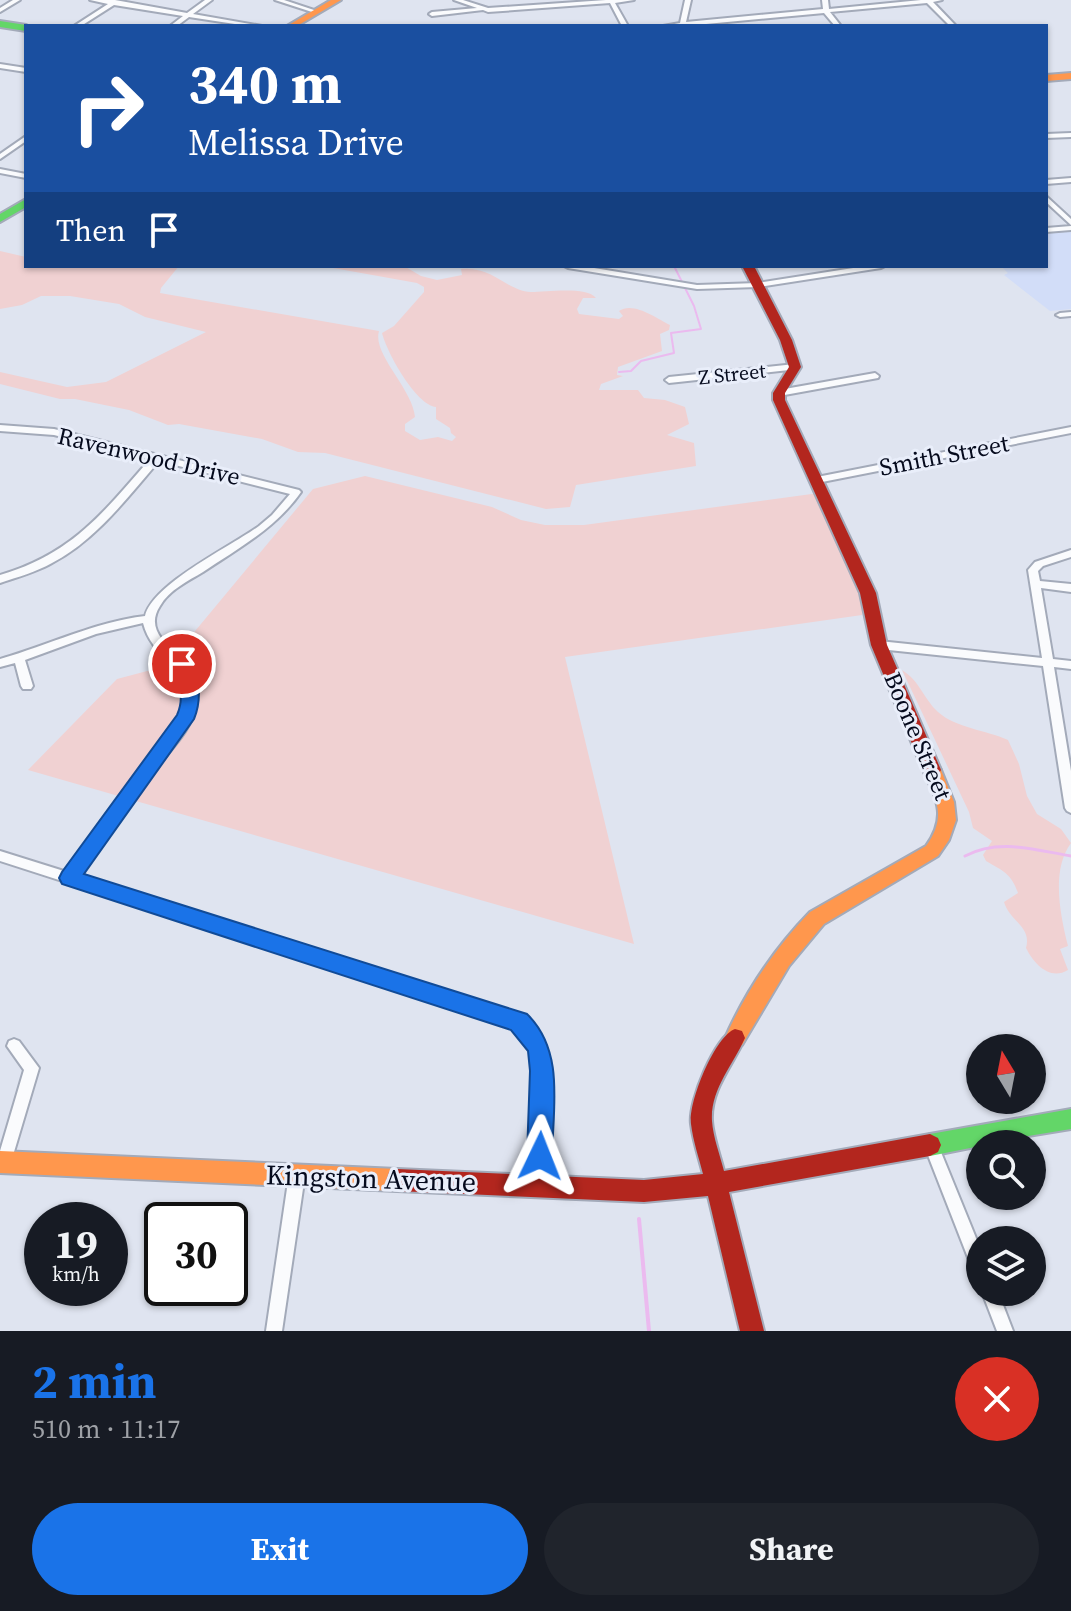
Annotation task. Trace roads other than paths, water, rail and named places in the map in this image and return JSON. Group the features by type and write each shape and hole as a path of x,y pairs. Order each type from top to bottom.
{"street":[{"path":"0,10 17,0"},
{"path":"93,0 246,24"},
{"path":"176,24 209,0"},
{"path":"278,0 314,11"},
{"path":"294,24 337,0"},
{"path":"457,0 488,10"},
{"path":"432,14 631,0"},
{"path":"683,24 688,0"},
{"path":"825,0 826,11 836,24"},
{"path":"693,24 939,0"},
{"path":"928,1 951,24"},
{"path":"80,24 116,2"},
{"path":"612,2 624,24"},
{"path":"0,24 24,28"},
{"path":"12,68 24,60"},
{"path":"0,66 24,70"},
{"path":"1048,78 1071,76"},
{"path":"1048,136 1071,135"},
{"path":"0,157 24,139"},
{"path":"0,171 24,176"},
{"path":"1048,182 1071,180"},
{"path":"1048,200 1071,226"},
{"path":"0,219 24,203"},
{"path":"1048,230 1071,226"},
{"path":"579,268 687,287 758,285 868,268"},
{"path":"749,268 786,340 795,367 779,393"},
{"path":"1060,315 1071,314"},
{"name":"Z Street","path":"669,380 795,367"},
{"path":"779,393 875,376"},
{"name":"Boone Street","path":"752,1331 701,1123 701,1104 713,1073 787,948 817,918 923,859 946,834 949,810 879,645 868,593 779,400 779,393"},
{"name":"Ravenwood Drive","path":"0,428 54,432 296,492 270,522 174,586 153,608 149,619"},
{"name":"Smith Street","path":"817,480 1071,430"},
{"path":"0,579 43,565 79,543 157,457"},
{"path":"1071,553 1039,564 1033,570 1071,808"},
{"path":"1035,584 1071,588"},
{"path":"0,663 108,624 149,619 151,635 157,645 182,664 189,677 191,705 175,733 70,878"},
{"path":"879,645 1071,665"},
{"path":"19,658 27,686"},
{"path":"0,856 519,1022 532,1035 541,1061 539,1184"},
{"path":"2,1162 32,1068 14,1046"},
{"name":"Kingston Avenue","path":"2,1162 644,1191 715,1184 1071,1119"},
{"path":"931,1145 966,1232"},
{"path":"274,1331 297,1175"},
{"path":"995,1306 1005,1331"}],"waterway":[{"path":"619,372 631,371 641,361 674,353 671,333 701,329 694,306 675,268"},
{"path":"965,856 1004,847 1071,856"},
{"path":"639,1219 649,1331"}]}
